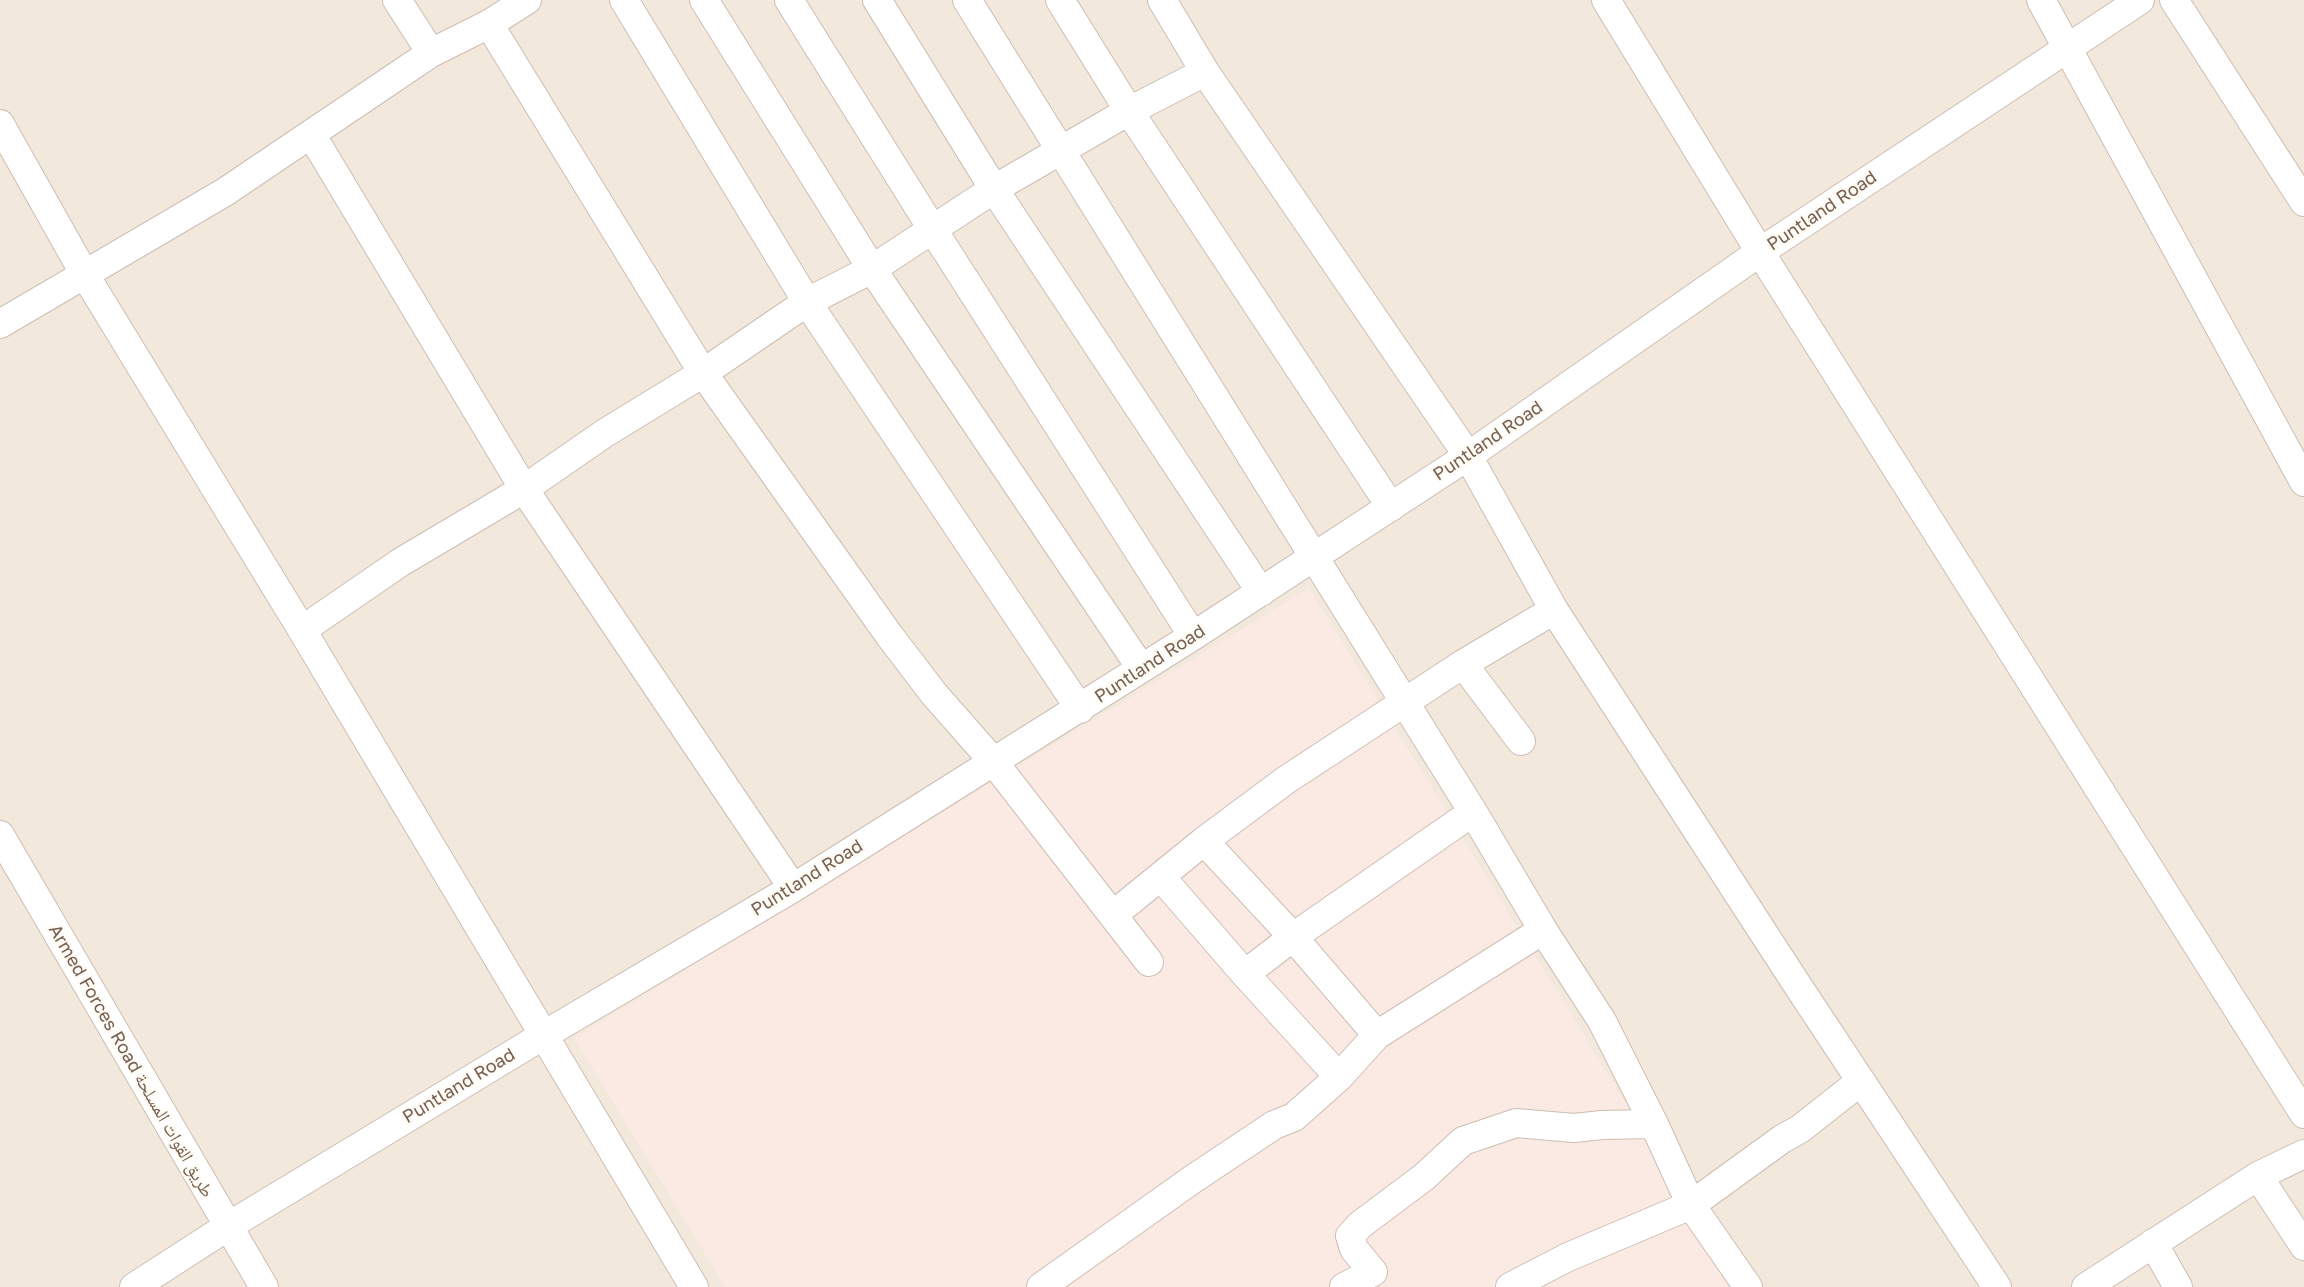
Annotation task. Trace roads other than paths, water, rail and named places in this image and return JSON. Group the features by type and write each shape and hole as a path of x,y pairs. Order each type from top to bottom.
{"street":[{"path":"397,0 431,53"},
{"path":"0,324 225,192 431,53 488,24 527,0"},
{"path":"624,0 807,302 1080,709"},
{"path":"704,0 872,269 1141,668"},
{"path":"789,0 933,230 1193,636"},
{"path":"877,0 994,190 1261,592"},
{"path":"967,0 1315,556 1473,812 1543,930 1602,1021 1654,1124 1691,1205 1748,1287"},
{"path":"1060,0 1130,111 1391,507"},
{"path":"1162,0 1205,72 1468,456 1554,610 1997,1287"},
{"path":"1606,0 1760,252 2304,1114"},
{"path":"2041,0 2304,482"},
{"name":"Puntland Road","path":"134,1287 227,1227 544,1035 793,888 993,761 1080,709 1468,456 1760,252 2140,0"},
{"path":"2174,0 2304,202"},
{"path":"488,24 703,373 889,635 934,694 993,761 1149,962"},
{"path":"302,630 401,562 524,489 604,433 703,373 807,302 872,269 994,190 1130,111 1205,72"},
{"path":"0,124 85,275 302,630 694,1287"},
{"path":"311,134 524,489 793,888"},
{"path":"1113,914 1204,841 1286,780 1463,664 1554,610"},
{"path":"1463,664 1521,741"},
{"path":"1245,974 1292,936 1473,812"},
{"name":"Armed Forces Road طريق القوات المسلحة","path":"0,835 227,1227 264,1287"},
{"path":"1204,841 1292,936 1377,1035"},
{"path":"1160,877 1339,1077"},
{"path":"1041,1287 1193,1179 1274,1125 1294,1117 1339,1077 1377,1035 1543,930"},
{"path":"1510,1287 1568,1257 1691,1205 1782,1139 1800,1129 1861,1081"},
{"path":"1344,1287 1378,1279 1354,1249 1350,1236 1360,1225 1424,1177 1463,1141 1516,1123 1574,1128 1602,1125 1654,1124"},
{"path":"2086,1287 2258,1176 2304,1154"},
{"path":"2258,1176 2304,1246"},
{"path":"2153,1243 2178,1287"}]}
